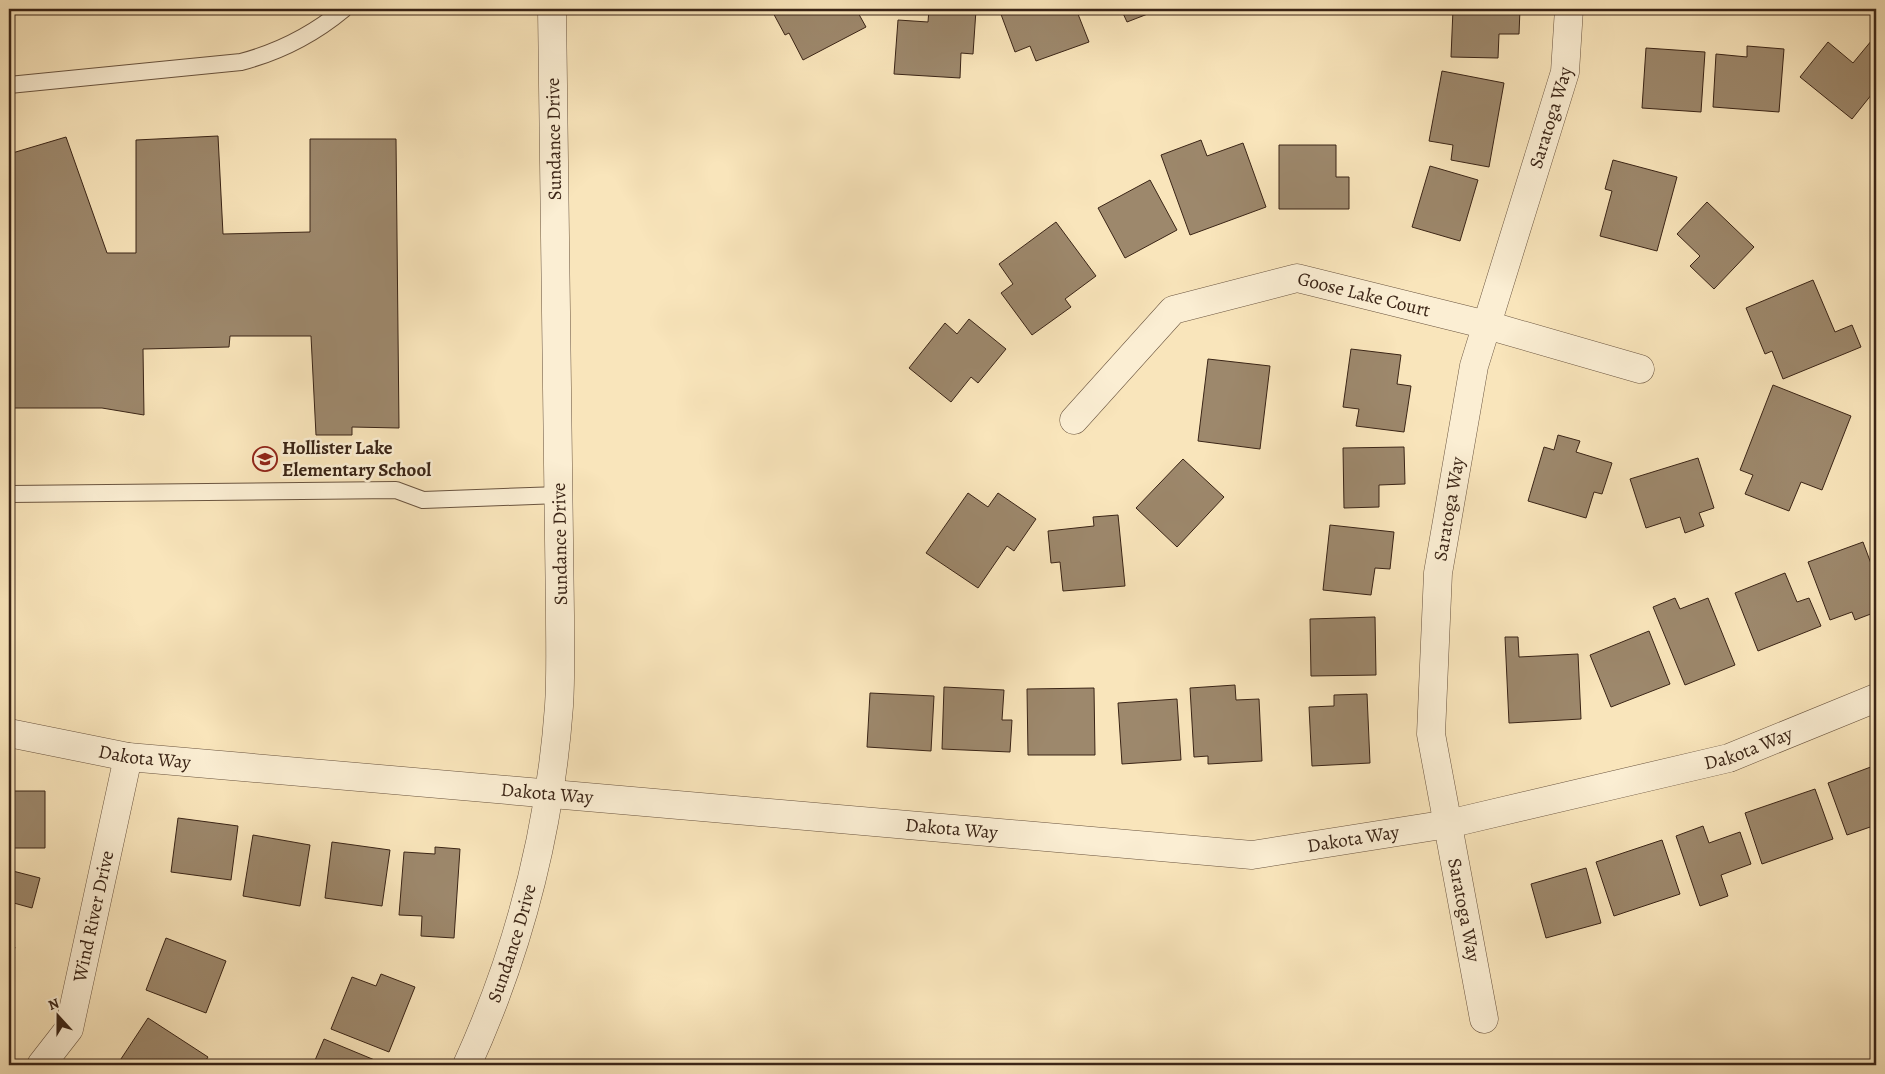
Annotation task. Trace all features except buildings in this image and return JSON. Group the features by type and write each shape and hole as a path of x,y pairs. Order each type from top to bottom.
{"street":[{"name":"Sundance Drive","path":"467,1065 513,948 536,860 548,794 559,706 559,495 552,9"},
{"name":"Saratoga Way","path":"1484,1020 1431,734 1438,573 1474,366 1565,72 1569,9"},
{"name":"Goose Lake Court","path":"1074,420 1173,310 1297,278 1487,325 1640,369"},
{"name":"Dakota Way","path":"9,732 128,757 1252,855 1448,824 1729,758 1876,698"},
{"name":"Wind River Drive","path":"41,1065 69,1029 128,757"}],"lane":[{"path":"9,84 241,62 264,56 295,42 327,23 344,9"},
{"path":"9,494 396,490 423,500 559,495"}],"place":[{"name":"Hollister Lake Elementary School","path":"265,459"}]}
